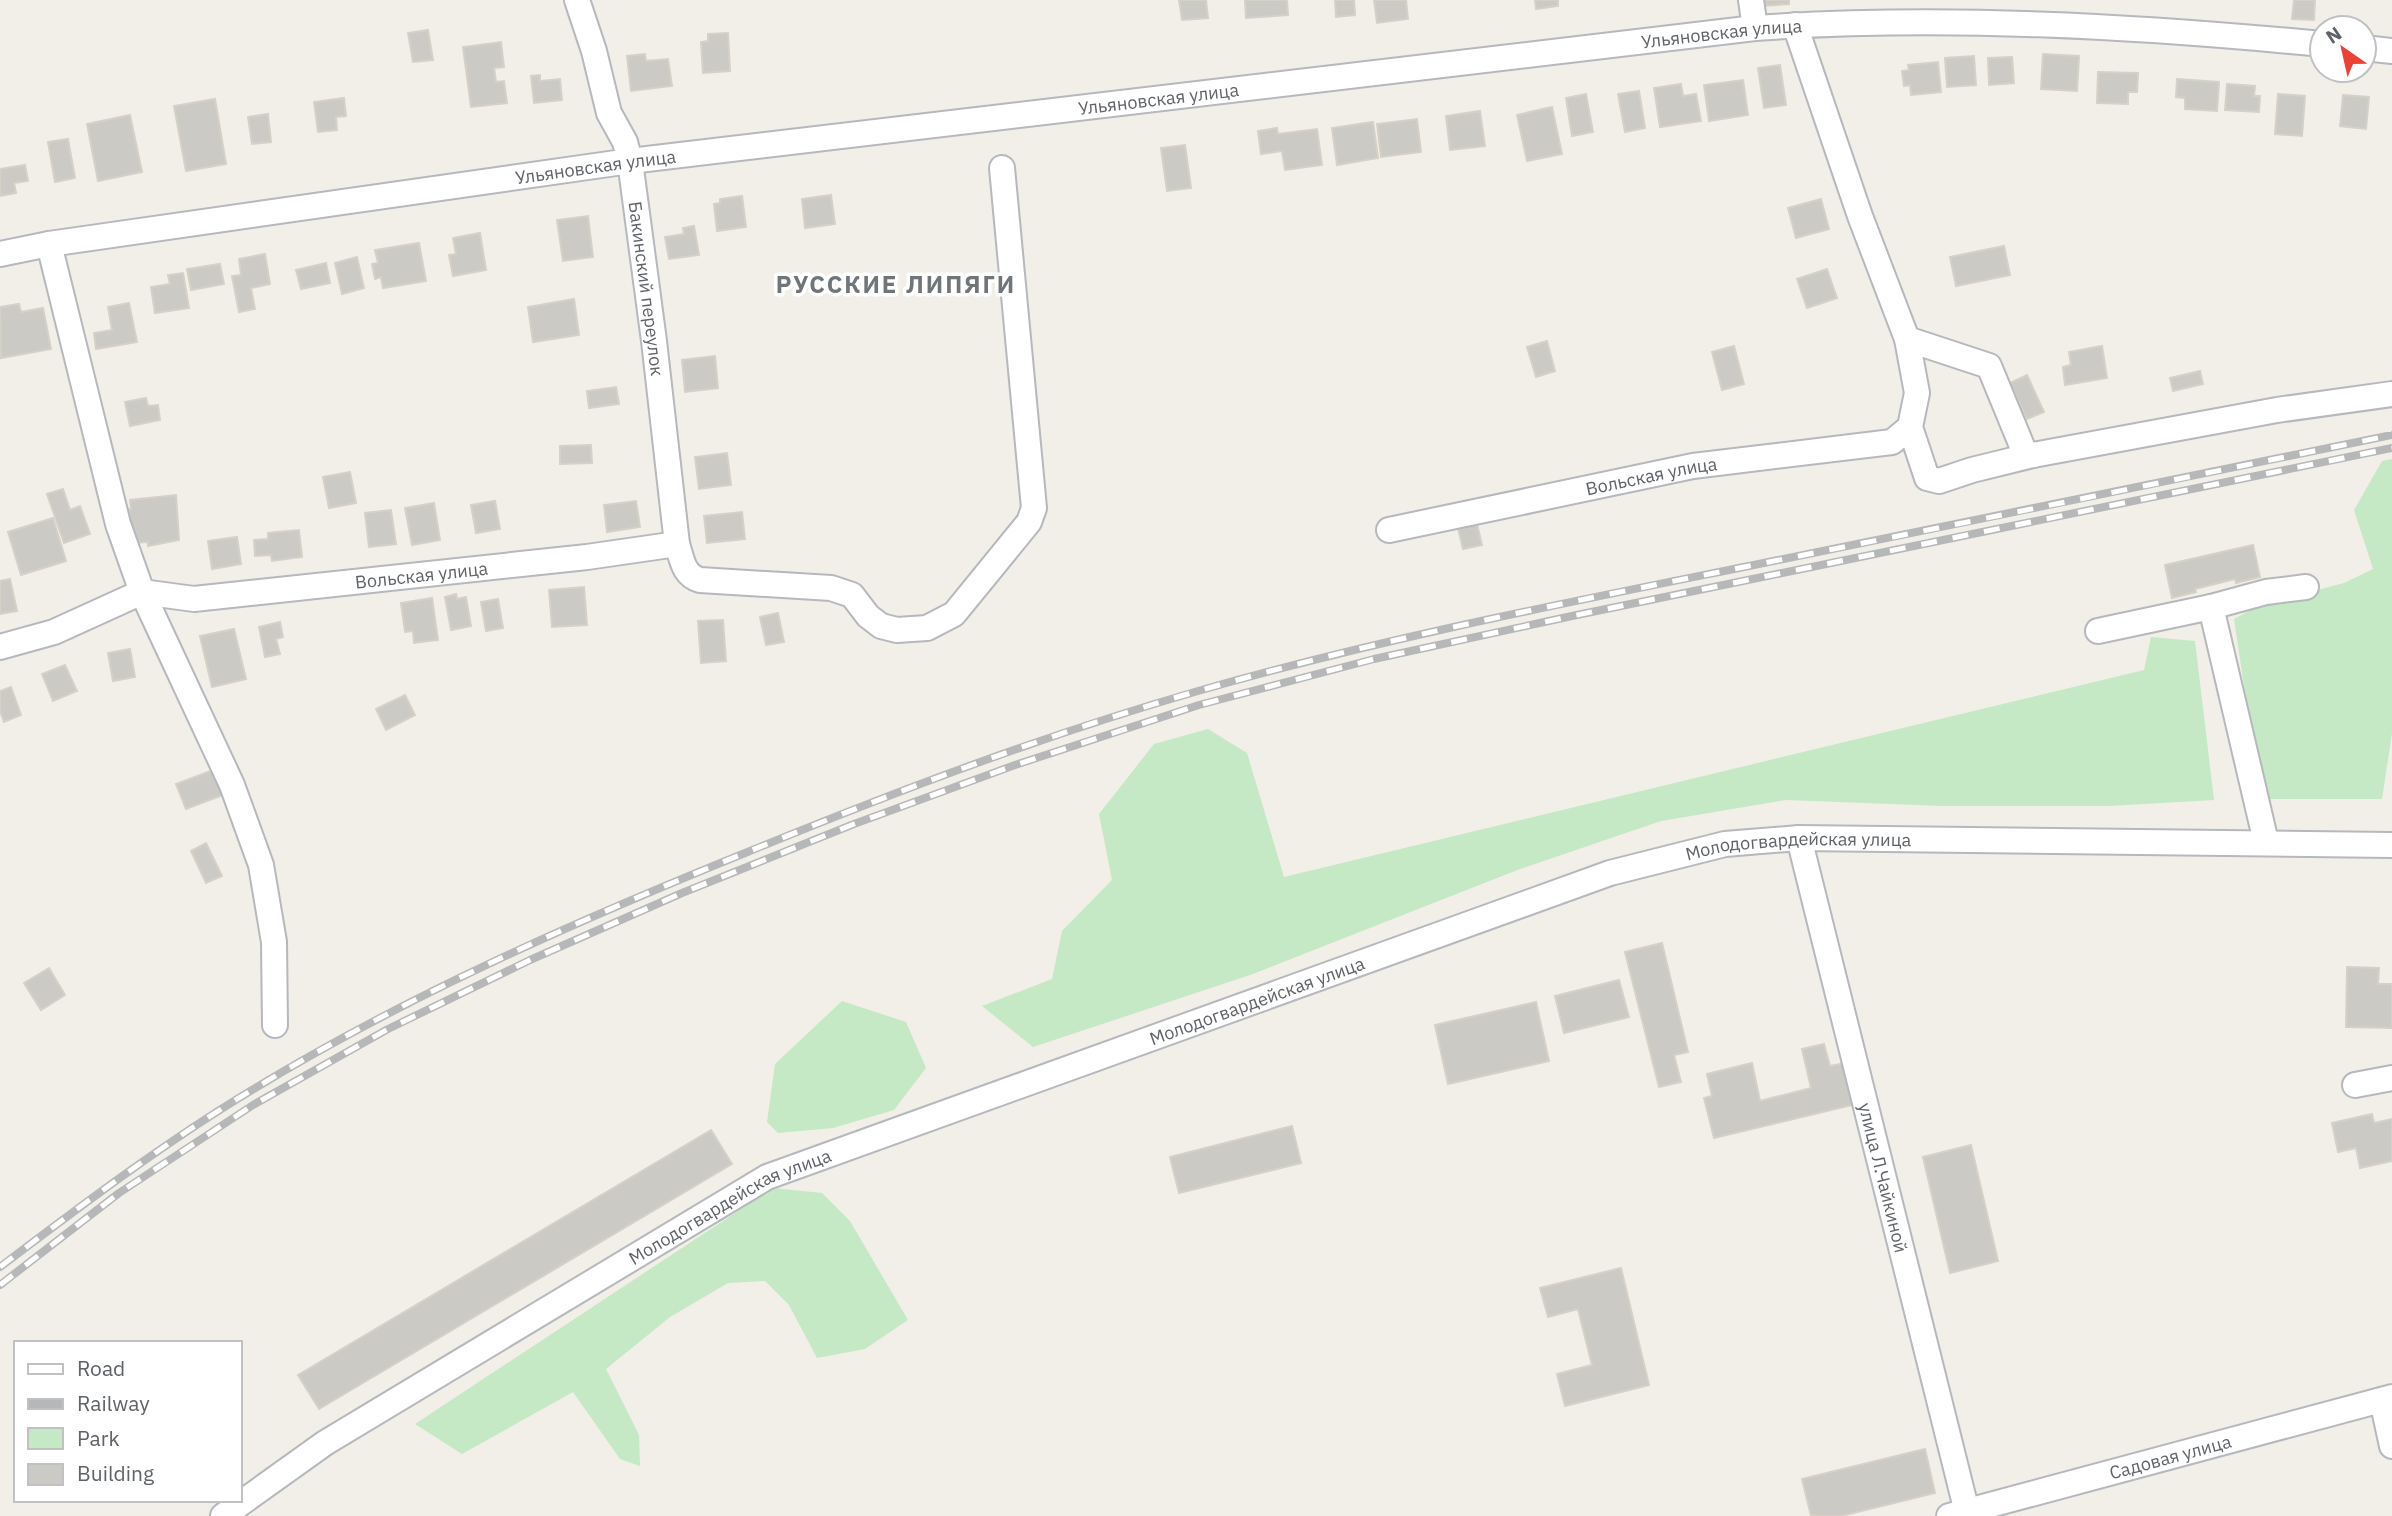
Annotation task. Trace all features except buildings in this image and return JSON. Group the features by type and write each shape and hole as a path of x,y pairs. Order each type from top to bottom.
{"street":[{"name":"Бакинский переулок","path":"577,0 594,51 609,113 625,142 630,161 677,544"},
{"path":"1751,0 1755,28"},
{"name":"Ульяновская улица","path":"0,254 49,244 630,161 1755,28 2000,22 2241,36 2308,43"},
{"path":"1795,25 1855,203 1907,339 1917,393 1910,427 1927,478 1939,481 2033,455 2277,410 2392,394"},
{"path":"677,544 685,569 691,577 700,580 831,588 852,595 868,616 881,626 897,630 927,628 954,614 1029,522 1034,508 1002,168"},
{"path":"49,244 118,524 142,592 232,785 261,865 274,942 275,1026"},
{"path":"1907,339 1989,366 2024,451 2033,455"},
{"name":"Вольская улица","path":"1389,530 1693,466 1892,442 1910,427"},
{"name":"Вольская улица","path":"142,592 194,599 573,559 677,544"},
{"path":"2098,631 2211,607 2266,592 2306,587"},
{"path":"0,647 54,632 142,592"},
{"path":"2211,607 2266,842"},
{"name":"Молодогвардейская улица","path":"223,1516 326,1443 767,1177 1610,873 1725,844 1799,838 2392,845"},
{"name":"улица Л.Чайкиной","path":"1799,838 1962,1515"},
{"path":"2355,1085 2392,1078"},
{"path":"2387,1399 2392,1446"},
{"name":"Садовая улица","path":"1962,1515 2387,1399"}],"green space":[{"path":"2392,459 2392,733 2382,799 2261,799 2234,619 2258,606 2344,583 2373,569 2354,510 2382,461"},
{"path":"2151,637 2195,641 2214,800 2109,806 1943,806 1786,800 1661,821 1520,869 1253,974 1033,1047 982,1006 1052,979 1062,931 1112,880 1099,814 1154,744 1208,729 1247,753 1284,877 2144,670"},
{"path":"842,1001 906,1022 926,1068 894,1110 833,1128 778,1133 767,1122 775,1064"},
{"path":"773,1188 822,1193 850,1221 908,1320 865,1349 817,1358 789,1305 765,1281 728,1283 670,1317 606,1369 639,1435 640,1466 620,1459 573,1392 462,1454 415,1424"}],"railway":[{"path":"0,1267 124,1175 219,1110 312,1055 434,990 686,877 860,807 1028,745 1198,691 1403,638 2392,435"},
{"path":"0,1285 119,1193 253,1105 388,1029 530,960 682,893 854,824 1015,765 1199,705 1374,659 2392,448"}],"district":[{"name":"РУССКИЕ ЛИПЯГИ","path":"896,284"}]}
